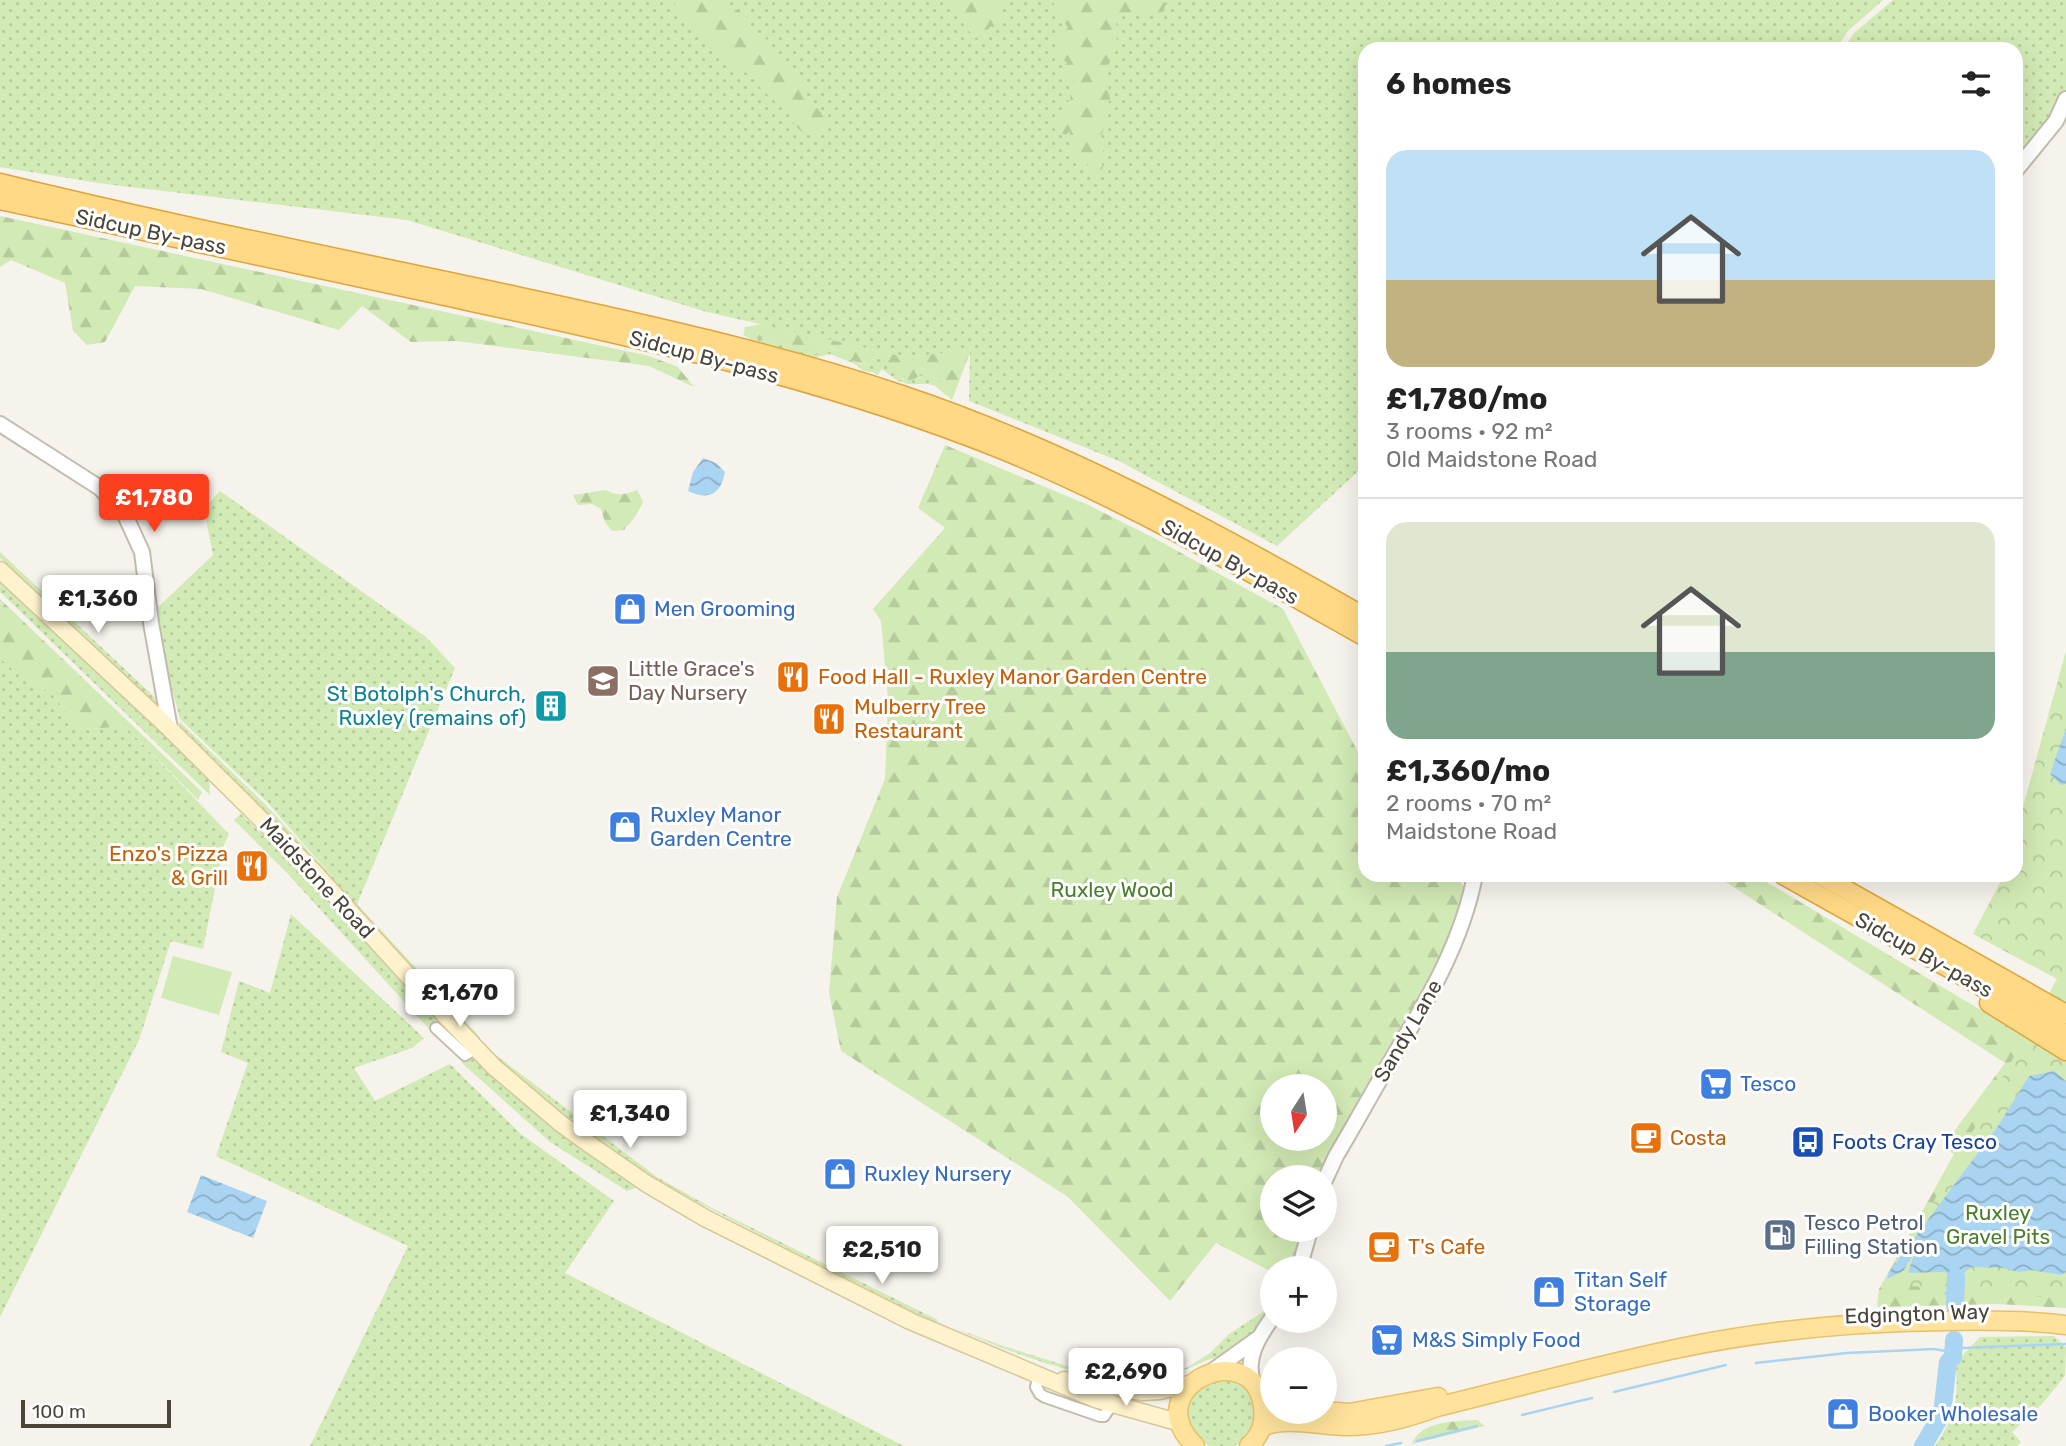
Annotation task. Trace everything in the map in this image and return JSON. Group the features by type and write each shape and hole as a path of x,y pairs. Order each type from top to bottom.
{"highway":[{"name":"Sidcup By-pass","path":"0,183 627,320 901,395 1006,433 1107,477 1227,539 1358,613"},
{"name":"Sidcup By-pass","path":"0,200 628,335 896,411 998,449 1099,492 1219,553 1358,633"},
{"name":"Sidcup By-pass","path":"1795,882 2037,1016"},
{"name":"Sidcup By-pass","path":"1831,882 2066,1034"},
{"path":"2037,1016 2066,1013"},
{"path":"2037,1016 2066,1051"}],"main road":[{"name":"Maidstone Road","path":"0,569 170,729 313,871 476,1048 560,1123 648,1184 692,1210 910,1321 994,1358 1112,1404 1182,1425"},
{"name":"Edgington Way","path":"1262,1434 1283,1422 1352,1426 1382,1423 1422,1407 1571,1365 1681,1348 1769,1324 1816,1317 1921,1312 1998,1312 2060,1321"},
{"name":"Edgington Way","path":"1769,1324 1771,1328 1876,1319 1878,1322"},
{"name":"Edgington Way","path":"1337,1412 1422,1407 1463,1396 1472,1398 1710,1334 1718,1338 1739,1333 1878,1322 2060,1321"},
{"path":"1175,1446 1182,1425 1180,1402 1193,1382 1210,1372 1228,1371 1238,1374 1260,1390"},
{"name":"Maidstone Road","path":"1055,1380 1075,1380 1143,1392 1160,1391 1193,1382"},
{"path":"1182,1425 1195,1446"},
{"path":"1249,1446 1262,1434"}],"street":[{"path":"2023,161 2056,121 2066,99"},
{"path":"0,424 100,488 125,515 142,552 150,623 170,729"},
{"name":"Sandy Lane","path":"1332,1165 1435,987 1459,934 1474,882"},
{"path":"436,1028 465,1055 476,1048"},
{"path":"2060,1321 2066,1333"},
{"path":"1210,1372 1257,1339 1261,1333"},
{"path":"1257,1339 1250,1364 1260,1387"},
{"path":"1039,1374 1036,1387 1045,1397 1100,1416 1104,1416 1112,1404"}],"green space":[{"path":"0,0 1883,0 1848,31 1841,42 1358,42 1358,471 1277,546 1119,461 969,401 970,351 905,357 707,312 407,220 105,184 0,167"},
{"path":"674,0 719,0 721,4 731,6 748,18 747,33 751,34 753,29 769,41 779,58 786,62 789,74 797,77 803,85 803,97 810,99 825,115 824,133 809,135 799,130 792,120 788,106 779,105 757,85 757,76 743,72 696,31 694,22 677,13"},
{"path":"941,0 1002,0 998,14 1002,20 999,26 990,27 982,37 975,38 965,27 959,13"},
{"path":"1051,0 1166,0 1164,11 1153,16 1139,14 1130,17 1116,13 1116,49 1106,66 1110,100 1102,113 1105,125 1101,136 1106,146 1100,157 1103,167 1095,176 1086,162 1070,155 1070,131 1066,135 1053,127 1057,114 1068,114 1070,110 1057,104 1060,100 1070,102 1074,81 1063,72 1067,63 1056,53 1055,41 1068,27"},
{"path":"1893,0 2066,0 2066,96 2023,158 2023,42 1848,42 1854,33"},
{"path":"0,216 649,356 678,367 694,387 649,366 456,341 411,342 362,306 339,330 201,289 135,286 105,342 87,345 73,331 65,283 11,260 0,267"},
{"path":"762,324 905,357 971,350 952,400 940,380 924,373 914,379 905,379 896,374 881,358 871,360 868,366 845,360 829,346 814,354 755,338 744,332 745,327"},
{"path":"744,332 755,338 815,354 828,346 868,366 871,360 881,358 904,380 924,373 940,380 952,400 935,386 908,384 896,380 882,369 877,375 863,371 855,364 830,354 814,358 752,340 743,335"},
{"name":"Ruxley Wood","path":"945,445 1086,504 1283,609 1358,752 1358,882 1461,882 1469,895 1456,932 1331,1165 1260,1165 1260,1242 1304,1242 1300,1256 1260,1256 1260,1266 1216,1243 1170,1301 1068,1197 841,1051 829,993 837,897 885,779 888,699 881,621 873,609 945,528 918,508"},
{"path":"606,490 621,494 637,490 643,501 624,530 612,531 605,522 601,509 592,504 578,505 573,495"},
{"path":"220,491 426,637 455,668 357,904 480,1037 480,1043 657,1177 710,1207 938,1320 934,1324 666,1186 575,1125 482,1046 321,869 181,730 179,721 265,804 336,881 267,802 180,719 167,670 157,608 213,555 204,509"},
{"path":"0,552 162,704 161,708 0,558"},
{"path":"0,578 209,777 210,795 0,592"},
{"path":"0,599 202,792 198,800 125,726 82,730 50,692 25,681 0,658"},
{"name":"Ruxley Gravel Pits","path":"2066,651 2066,1299 1888,1284 2057,979 1973,934 2000,882 2023,882 2023,807"},
{"path":"0,658 25,681 50,692 82,730 125,726 229,834 223,847 203,949 171,941 139,1040 0,1317"},
{"path":"241,814 307,878 441,1023 430,1030 287,873 234,820"},
{"name":"Ruxley Gravel Pits","path":"1726,882 1767,882 2066,1061 2066,1308 1998,1304 1877,1307 1879,1289 1954,1154 1943,1146 2005,1063"},
{"path":"291,914 424,1038 412,1048 354,1068 375,1101 450,1064 521,1134 614,1201 565,1273 904,1446 310,1446 408,1246 216,1156 248,1063 221,1052 239,981 270,993"},
{"path":"173,956 232,972 219,1015 161,998"},
{"path":"472,1055 533,1109 639,1187 627,1191 550,1142 461,1062"},
{"path":"1260,1314 1257,1330 1230,1354 1207,1360 1160,1381 1139,1385 1109,1381 1045,1363 952,1327 1102,1377 1139,1384 1188,1367 1210,1353 1229,1334"},
{"path":"2054,1336 2066,1347 2065,1376 2042,1404 2012,1432 2021,1442 2017,1446 1935,1446 1952,1415 1957,1386 1956,1362 1980,1337"},
{"path":"1215,1379 1229,1379 1241,1384 1247,1388 1256,1406 1256,1420 1251,1432 1247,1438 1229,1447 1215,1447 1203,1442 1197,1438 1188,1420 1188,1406 1193,1394 1197,1388"},
{"path":"1477,1420 1485,1426 1412,1444 1416,1436 1430,1427 1449,1422"}],"water":[{"path":"703,458 716,463 725,472 720,486 713,494 702,495 688,491 693,472"},
{"path":"2066,728 2066,784 2061,785 2050,774"},
{"path":"2054,1071 2066,1081 2066,1272 2061,1275 2031,1270 2019,1272 2002,1268 1972,1267 1959,1276 1959,1285 1964,1294 1959,1299 1950,1299 1944,1294 1950,1285 1949,1275 1945,1272 1908,1273 1914,1254 1903,1271 1887,1279 1889,1272 1998,1126 2029,1076"},
{"path":"201,1175 267,1201 253,1238 187,1212"}],"waterway":[{"path":"1955,1306 1956,1277"},
{"path":"1923,1446 1942,1414 1948,1362 1953,1357 1954,1340"},
{"path":"1756,1363 1847,1353 1934,1349 1946,1351 1953,1357 1962,1348 2066,1344"},
{"path":"1614,1392 1726,1365"},
{"path":"1522,1415 1592,1398"},
{"path":"1417,1441 1477,1426"},
{"path":"1386,1446 1401,1443"}],"place":[{"name":"Men Grooming","path":"630,609"},
{"name":"Food Hall - Ruxley Manor Garden Centre","path":"793,677"},
{"name":"Little Grace's Day Nursery","path":"603,681"},
{"name":"St Botolph's Church, Ruxley (remains of)","path":"551,706"},
{"name":"Mulberry Tree Restaurant","path":"829,719"},
{"name":"Ruxley Manor Garden Centre","path":"625,827"},
{"name":"Enzo's Pizza & Grill","path":"252,866"},
{"name":"Tesco","path":"1716,1084"},
{"name":"Costa","path":"1646,1138"},
{"name":"Foots Cray Tesco","path":"1808,1142"},
{"name":"Ruxley Nursery","path":"840,1174"},
{"name":"Tesco Petrol Filling Station","path":"1780,1235"},
{"name":"T's Cafe","path":"1384,1247"},
{"name":"Titan Self Storage","path":"1549,1292"},
{"name":"M&S Simply Food","path":"1387,1340"},
{"name":"Booker Wholesale","path":"1843,1414"}]}
